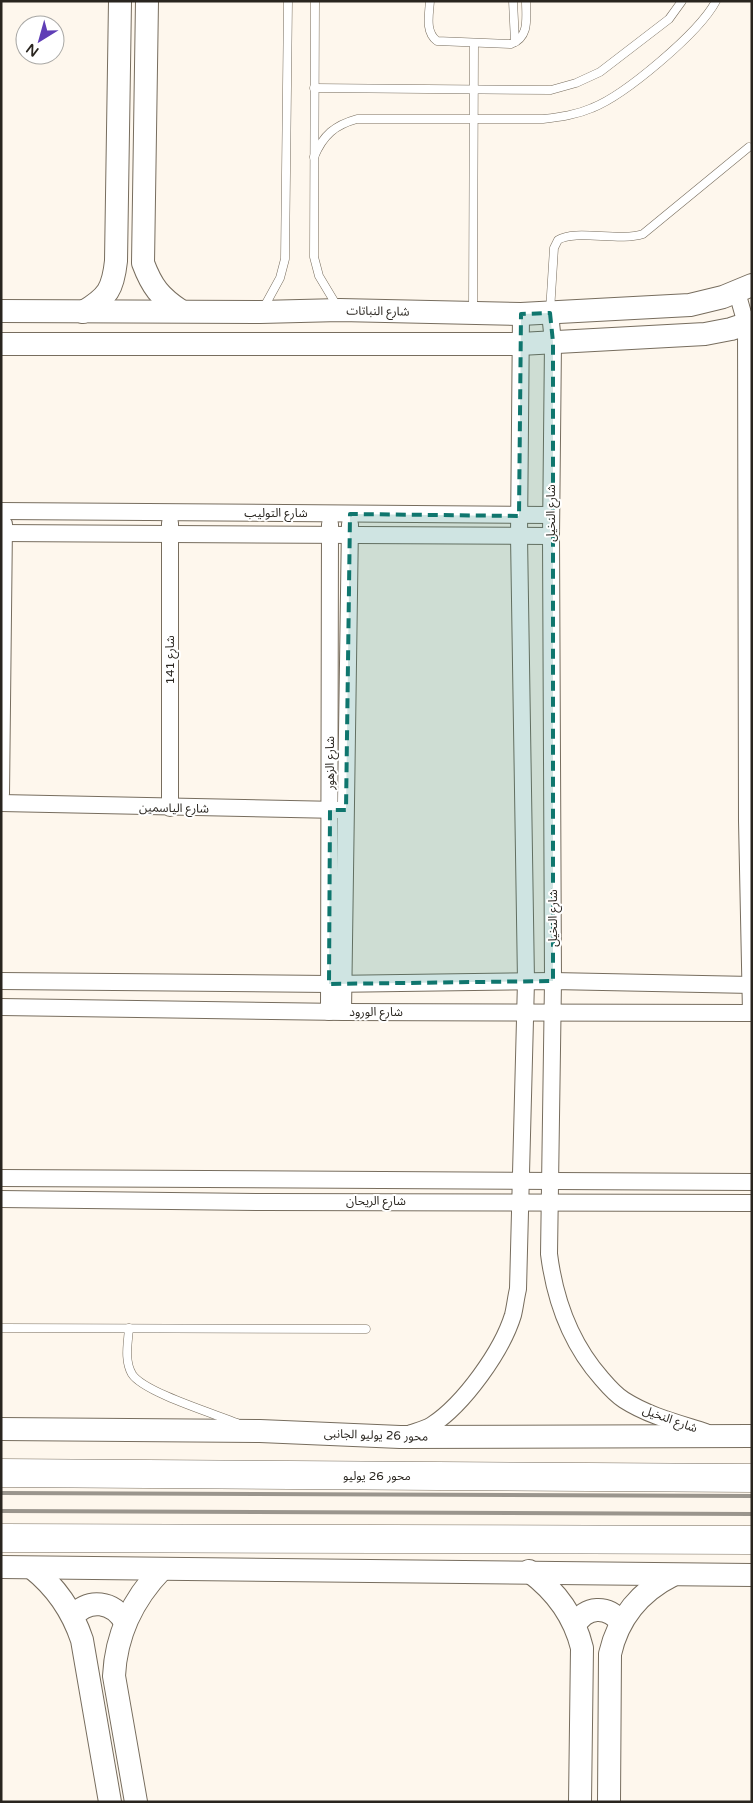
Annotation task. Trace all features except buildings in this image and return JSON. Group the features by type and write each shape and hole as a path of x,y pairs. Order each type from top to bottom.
{"highway":[{"name":"محور 26 يوليو","path":"1,1473 752,1478"},
{"path":"1,1538 752,1540"}],"street":[{"path":"83,312 102,301 114,282 116,261 120,1"},
{"path":"147,1 143,263 151,283 164,300 181,312"},
{"path":"747,289 749,323 751,1013"},
{"name":"شارع النباتات","path":"1,311 260,312 340,310 521,314 690,305 747,289"},
{"name":"شارع النخيل","path":"550,313 553,342 551,515 553,981 549,1254 552,1276 563,1317 583,1355 622,1400 648,1413 718,1435"},
{"path":"400,1437 431,1425 457,1402 479,1376 498,1347 512,1316 518,1289 526,982 519,536 521,314"},
{"path":"1,344 520,344 705,334 749,323"},
{"path":"1,794 2,511"},
{"name":"شارع التوليب","path":"2,511 551,515"},
{"name":"شارع 141","path":"170,513 170,808"},
{"name":"شارع الزهور","path":"330,514 330,810 336,1012"},
{"name":"شارع الزهور","path":"336,984 346,810 350,514"},
{"name":"شارع التوليب","path":"2,533 551,536"},
{"name":"شارع الياسمين","path":"1,803 170,808 346,810"},
{"path":"1,981 336,984 553,981 751,985"},
{"path":"35,981 35,1007"},
{"name":"شارع الورود","path":"1,1007 336,1012 552,1011 751,1013"},
{"name":"شارع الريحان","path":"1,1178 751,1182"},
{"path":"751,1182 751,1203"},
{"name":"شارع الريحان","path":"1,1199 751,1203"},
{"name":"محور 26 يوليو الجانبى","path":"1,1430 260,1431 400,1437 752,1436"},
{"path":"1,1567 529,1571 752,1575"},
{"path":"32,1568 59,1594 73,1616 82,1640 110,1802"},
{"path":"136,1802 114,1676 115,1661 125,1622 140,1593 162,1569"},
{"path":"529,1571 551,1589 568,1612 575,1625 582,1648 580,1802"},
{"path":"609,1802 610,1654 621,1622 648,1590 674,1575"},
{"path":"73,1616 77,1611 90,1604 104,1604 117,1611 125,1622"},
{"path":"575,1625 584,1614 597,1610 610,1612 621,1622"}],"lane":[{"path":"260,312 280,278 285,260 288,1"},
{"path":"315,1 314,257 319,276 328,294 340,310"},
{"path":"430,1 429,28 433,38 443,42 474,44 515,42 524,34 526,28 526,1"},
{"path":"513,1 515,42"},
{"path":"314,88 551,90 576,83 600,72 669,19 682,1"},
{"path":"314,157 320,143 330,131 343,123 358,119 543,119 569,116 593,108 615,95 688,38 710,12 716,1"},
{"path":"473,313 472,88 474,44"},
{"path":"550,313 554,248 558,240 569,236 629,238 643,234 749,147"},
{"path":"1,1328 366,1329"},
{"path":"128,1328 127,1360 129,1368 144,1386 260,1431"}],"highlighted area":[{"path":"550,313 553,342 553,981 329,984 330,810 346,810 350,514 519,516 521,314"}],"railway":[{"path":"1,1493 752,1496"},
{"path":"1,1511 752,1514"}]}
